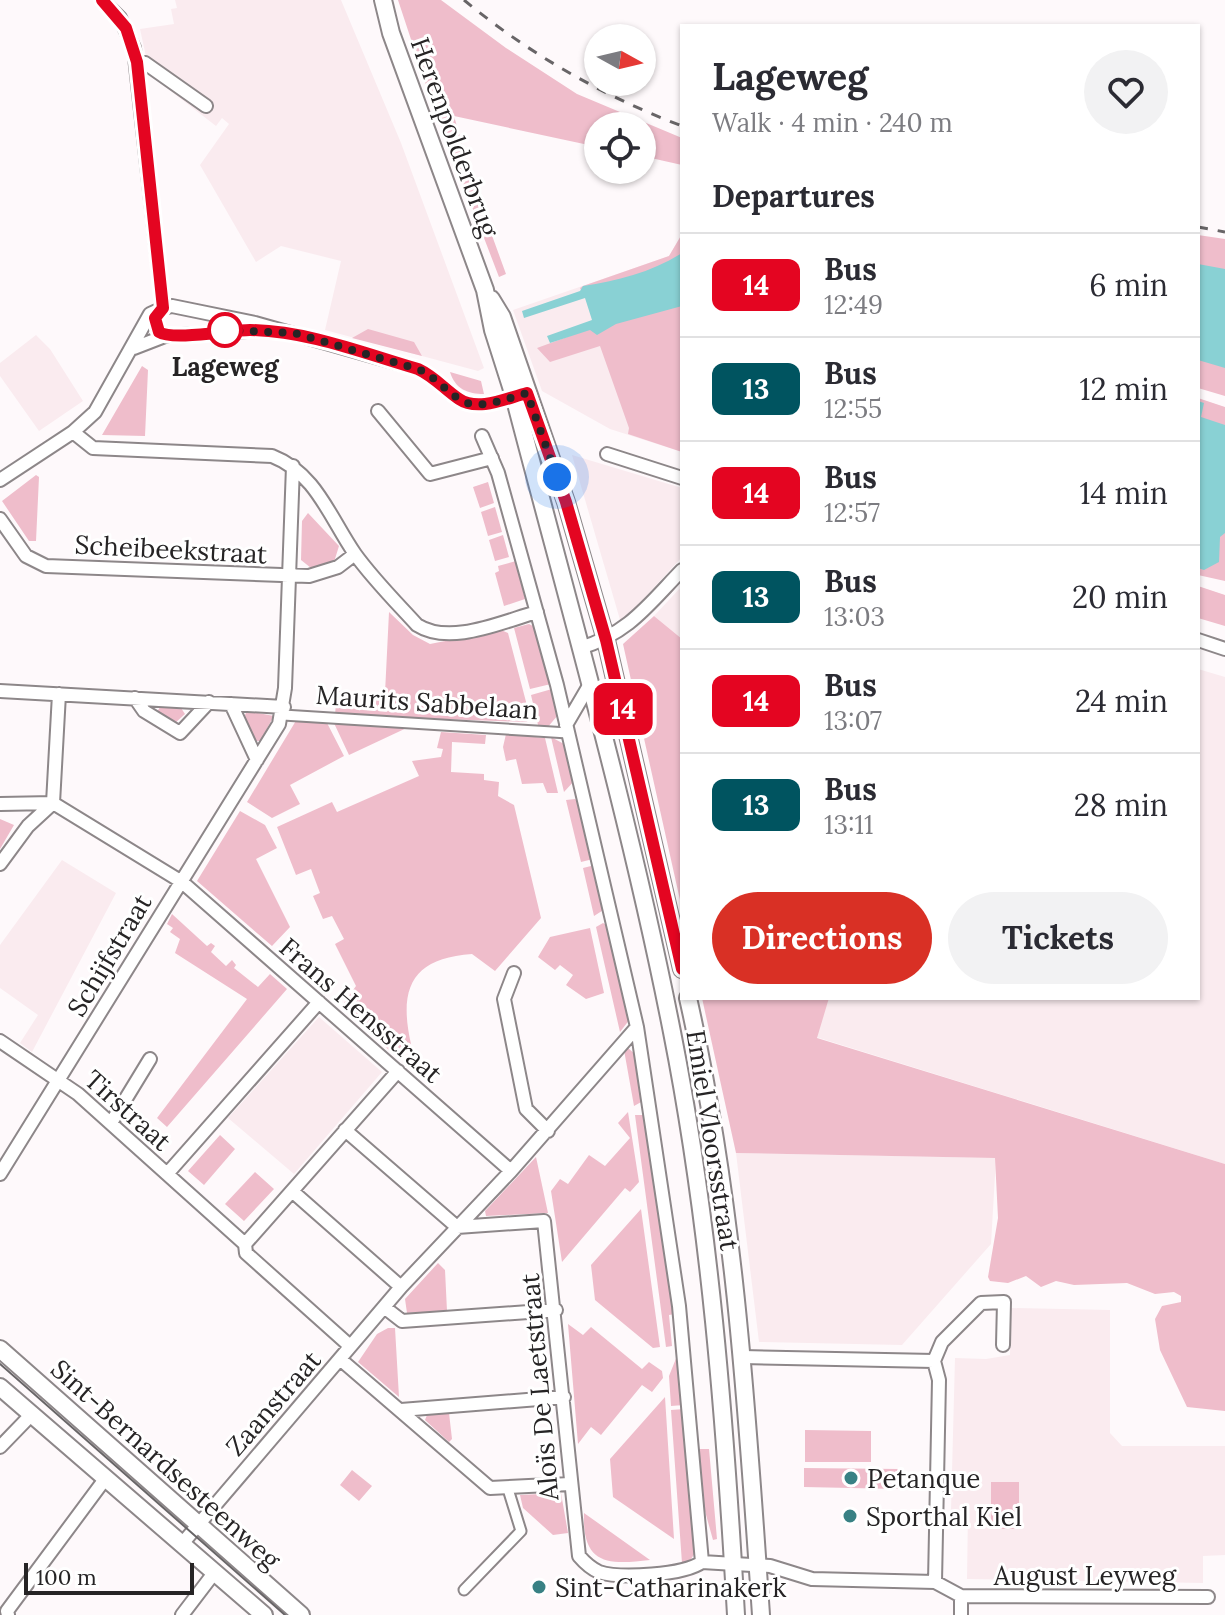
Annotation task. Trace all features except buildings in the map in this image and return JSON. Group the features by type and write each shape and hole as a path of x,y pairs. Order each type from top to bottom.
{"street":[{"name":"Herenpolderbrug","path":"383,0 391,33 485,290 493,330 520,394"},
{"path":"109,2 130,37 137,62 159,311 155,325 170,335 281,331"},
{"path":"137,62 145,63 206,106"},
{"path":"134,348 182,330 185,319 177,308"},
{"path":"0,480 73,432 95,412 134,348 150,314 177,308 281,331 418,369 435,377 467,402 485,404 520,394 566,502 606,640 680,960"},
{"name":"Emiel Vloorsstraat","path":"520,394 655,951 687,1114 717,1343 736,1615"},
{"path":"378,411 430,474 492,458"},
{"path":"73,432 93,448 272,456 293,466 322,495 331,518 355,554 417,625 427,632 449,634 537,612"},
{"path":"482,436 492,458 537,612 637,1027 679,1306 702,1562 733,1563"},
{"path":"607,454 680,477"},
{"path":"283,711 293,466"},
{"name":"Scheibeekstraat","path":"0,519 26,556 46,566 287,576 323,573 355,554"},
{"path":"580,648 606,640 631,624 680,572"},
{"path":"1200,641 1225,649"},
{"path":"567,729 590,684"},
{"name":"Maurits Sabbelaan","path":"0,691 209,702 283,711 567,729"},
{"path":"0,864 28,826 53,803 59,694"},
{"path":"135,698 144,711 180,733 209,702"},
{"path":"231,704 257,760"},
{"name":"Schijfstraat","path":"0,1174 257,760 283,711"},
{"path":"0,804 53,803"},
{"name":"Frans Hensstraat","path":"53,803 182,882 511,1171"},
{"path":"22,805 28,826"},
{"path":"514,973 504,999 526,1109 548,1131"},
{"name":"Emiel Vloorsstraat","path":"688,1000 713,1135 743,1357 761,1615"},
{"path":"167,1174 319,1002"},
{"name":"Zaanstraat","path":"181,1545 401,1287 548,1131 637,1027"},
{"name":"Tirstraat","path":"0,1041 59,1078 111,1123 245,1244 246,1253 350,1346"},
{"path":"111,1123 150,1059"},
{"path":"245,1244 398,1071"},
{"path":"345,1130 457,1227"},
{"path":"292,1191 401,1287"},
{"name":"Aloïs De Laetstraat","path":"457,1227 544,1221 556,1310 576,1550 587,1566 614,1574 679,1572 702,1562"},
{"path":"935,1582 939,1380 934,1361 942,1342 981,1303 1004,1302 1003,1345"},
{"path":"384,1307 402,1321 556,1310"},
{"name":"Sint-Bernardsesteenweg","path":"0,1349 301,1615"},
{"path":"743,1357 934,1361"},
{"path":"340,1359 490,1488 570,1484"},
{"name":"Sint-Bernardsesteenweg","path":"0,1387 264,1615"},
{"path":"401,1410 564,1397"},
{"path":"0,1447 31,1415"},
{"path":"8,1615 7,1611 105,1479"},
{"path":"464,1590 521,1531 508,1489"},
{"name":"August Leyweg","path":"733,1563 758,1565 812,1579 935,1582 961,1596 1208,1597"},
{"path":"182,1615 214,1573"},
{"name":"August Leyweg","path":"961,1596 961,1615"}],"shaded area":[{"path":"175,0 341,0 401,143 484,368 478,371 325,330 341,261 281,246 256,262 200,165 229,124 222,118 216,126 150,75 140,29 174,24 171,9 177,8"},
{"path":"398,0 441,0 506,48 577,94 620,112 584,112 584,144 454,116 474,186 506,274 499,277 431,100"},
{"path":"656,127 680,137 680,165 656,159"},
{"path":"1200,235 1225,239 1225,278 1200,273"},
{"path":"680,237 680,451 610,429 542,391 513,310 669,256"},
{"path":"680,237 680,265 585,298 580,288 583,286 669,256"},
{"path":"680,296 680,451 628,434 629,428 600,346 550,362 537,348"},
{"path":"368,329 414,342 422,356 352,338"},
{"path":"36,335 50,349 83,401 39,431 0,376 0,363"},
{"path":"1200,339 1225,346 1225,396 1200,389"},
{"path":"142,366 148,370 145,436 102,435"},
{"path":"450,372 481,381 484,394 463,389 455,383"},
{"path":"1200,399 1225,407 1225,581 1200,575"},
{"path":"572,455 680,487 680,559 627,617 623,630"},
{"path":"36,475 39,477 36,541 29,541 2,501"},
{"path":"488,482 494,503 480,508 473,487"},
{"path":"495,507 502,532 488,536 481,512"},
{"path":"308,513 339,546 334,562 311,568 301,560 302,521"},
{"path":"503,535 509,557 495,561 489,540"},
{"path":"516,561 525,599 504,606 495,573 499,571 498,566"},
{"path":"1200,587 1225,595 1225,626 1200,619"},
{"path":"680,588 680,637 654,616"},
{"path":"389,612 413,635 430,644 501,630 508,633 530,717 527,722 335,715 337,691 385,693"},
{"path":"654,616 680,637 680,900 623,644"},
{"path":"529,624 535,627 551,684 530,689 514,628"},
{"path":"1200,670 1225,677 1225,1164 816,1037 828,1000 1200,1000"},
{"path":"552,689 558,715 547,728 538,725 531,695"},
{"path":"160,707 181,708 185,714 174,724 157,712"},
{"path":"247,711 274,716 260,741 253,741 243,719"},
{"path":"297,719 326,721 344,756 290,785 300,804 272,818 247,802"},
{"path":"333,721 413,725 349,755"},
{"path":"441,732 486,735 485,744 452,742 451,772 484,774 484,780 499,782 498,796 514,805 541,918 495,971 472,954 452,957 423,969 414,979 409,992 407,1024 411,1044 398,1058 341,1007 356,986 335,944 344,939 332,916 323,919 313,896 320,893 311,869 296,875 277,827 332,802 337,812 419,776 412,761 441,757 443,749 437,748"},
{"path":"506,734 545,738 558,793 547,793 543,783 522,784 516,759 506,761 503,747"},
{"path":"551,737 564,744 575,780 564,792"},
{"path":"575,799 580,804 593,859 581,862 566,800"},
{"path":"240,811 265,825 277,848 256,859 290,927 272,946 197,881"},
{"path":"0,819 14,825 0,849"},
{"path":"62,860 116,893 32,1052 20,1043 38,1015 0,988 0,945"},
{"path":"595,865 605,909 594,916 583,868"},
{"path":"172,914 207,946 211,943 215,946 211,952 226,966 232,960 236,965 234,968 258,987 270,974 287,989 167,1127 157,1118 247,999 175,953 180,939 170,932 173,928 167,924"},
{"path":"603,923 608,926 630,1019 620,1032 596,927"},
{"path":"590,928 604,993 586,999 566,985 573,975 560,965 555,970 538,957 550,937"},
{"path":"702,1000 828,1000 817,1038 1225,1164 1225,1411 1187,1407 1160,1350 1155,1319 1162,1306 1181,1302 1181,1296 1174,1292 1155,1294 1127,1283 1074,1285 1056,1281 1041,1287 1026,1276 1008,1283 990,1281 988,1277 998,1218 995,1158 736,1153"},
{"path":"319,1017 382,1072 294,1174 228,1118"},
{"path":"628,1048 636,1055 643,1101 634,1106 624,1050"},
{"path":"628,1112 639,1182 630,1192 625,1188 562,1262 551,1191 560,1179 568,1184 589,1155 605,1166 630,1138 618,1123"},
{"path":"635,1115 645,1115 675,1314 669,1315 672,1346 666,1347"},
{"path":"220,1135 235,1149 204,1185 188,1171"},
{"path":"736,1153 996,1158 991,1244 902,1345 759,1342"},
{"path":"536,1157 548,1213 486,1216 485,1211"},
{"path":"255,1172 274,1189 244,1221 225,1204"},
{"path":"641,1209 660,1347 653,1348 595,1300 591,1265"},
{"path":"438,1263 445,1270 447,1311 407,1313 405,1299"},
{"path":"1011,1308 1110,1310 1110,1433 1122,1446 1225,1446 1225,1555 1203,1556 1203,1583 967,1579 968,1511 951,1510 955,1358 986,1359 1010,1355"},
{"path":"568,1324 583,1335 591,1327 642,1369 649,1362 662,1371 663,1378 652,1392 642,1385 601,1435 591,1427 578,1444"},
{"path":"395,1328 399,1397 358,1362 377,1334"},
{"path":"679,1351 684,1405 671,1406 669,1376"},
{"path":"665,1397 674,1539 613,1497 610,1459"},
{"path":"684,1409 695,1553 689,1562 682,1563 671,1410"},
{"path":"449,1413 452,1439 449,1442 425,1420 427,1415"},
{"path":"805,1430 871,1431 871,1462 805,1462"},
{"path":"699,1449 709,1449 717,1539 713,1540 703,1504"},
{"name":"Petanque","path":"804,1468 899,1469 898,1489 804,1487"},
{"path":"352,1470 372,1486 359,1501 340,1485"},
{"path":"991,1482 1019,1482 1019,1529 991,1529"},
{"path":"561,1493 568,1533 553,1535 523,1508 520,1495"},
{"path":"584,1513 650,1560 622,1562 600,1558 588,1543"}],"water":[{"path":"680,254 680,307 616,324 597,335 590,330 550,343 547,336 592,320 585,298 524,318 522,311 580,291 583,286 621,278"},
{"path":"1200,264 1225,269 1225,368 1200,361"},
{"path":"1200,402 1204,403 1201,417 1225,425 1225,533 1220,537 1219,562 1204,570 1200,569"}],"tram line":[{"path":"0,1364 285,1615"}],"railway":[{"path":"464,0 514,38 568,72 680,125"},
{"path":"1200,227 1225,232"}],"bus line":[{"name":"14","path":"102,0 126,28 137,62 163,308 155,318 159,332 165,336 227,330 294,333 418,369 435,377 459,399 467,402 485,404 527,393 566,502 606,640 680,960"}],"place":[{"name":"Lageweg","path":"225,330"},
{"name":"Petanque","path":"851,1478"},
{"name":"Sporthal Kiel","path":"850,1516"},
{"name":"Sint-Catharinakerk","path":"539,1587"}],"route":[{"path":"225,330 294,333 418,369 435,377 459,399 475,404 527,393 557,477"}]}
